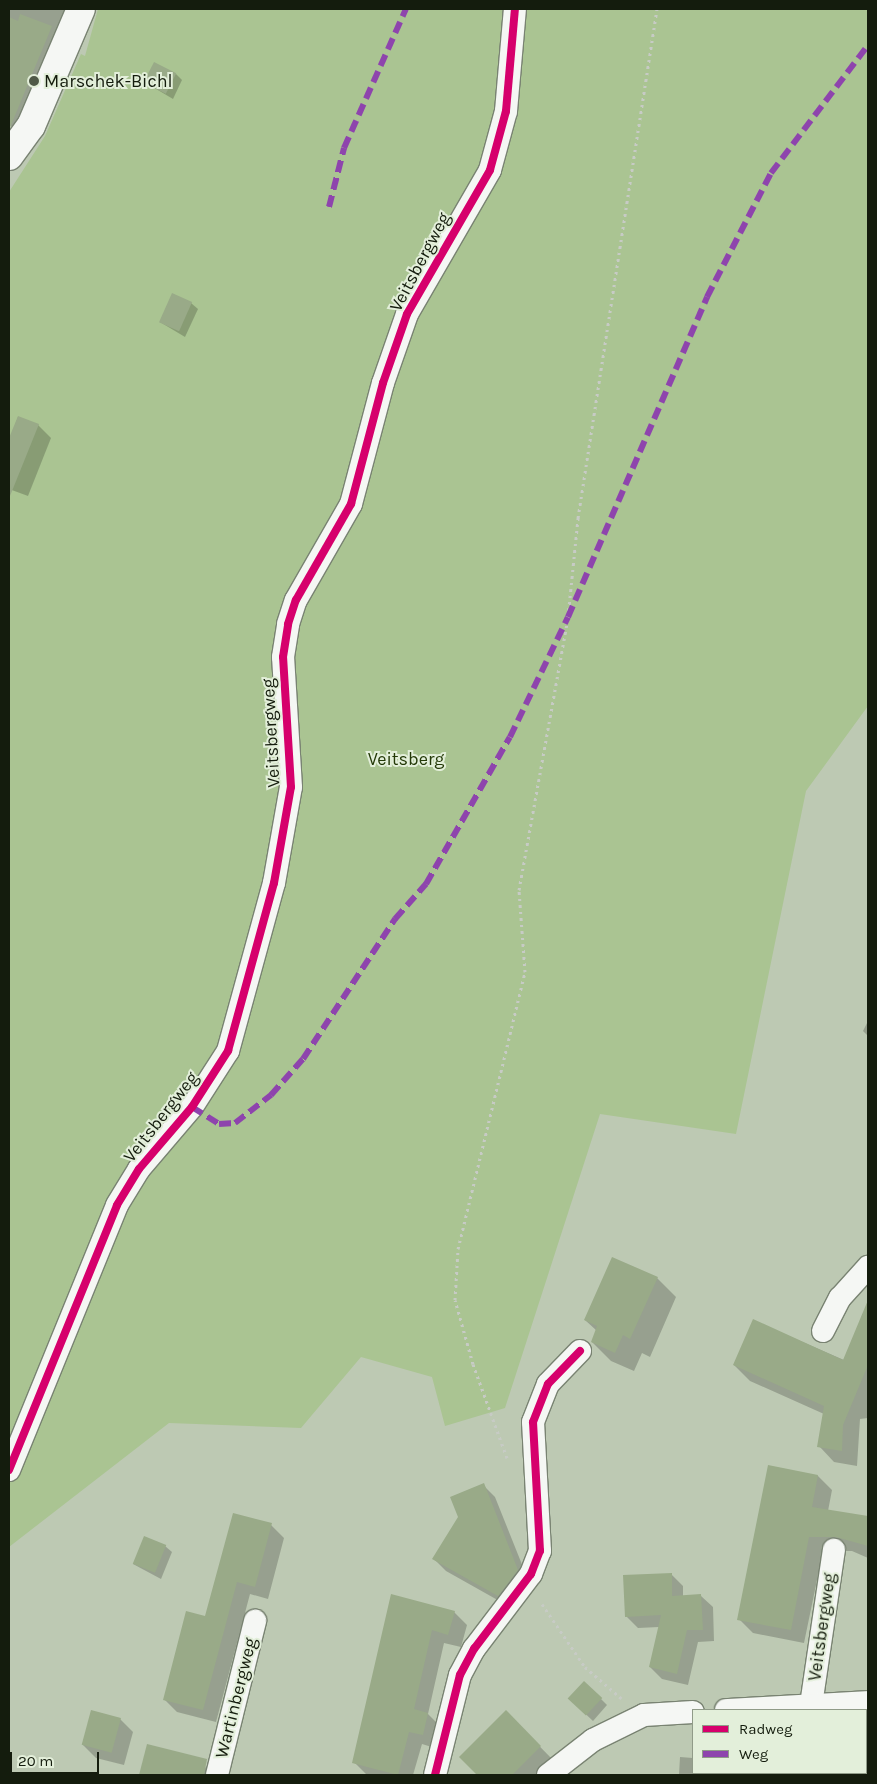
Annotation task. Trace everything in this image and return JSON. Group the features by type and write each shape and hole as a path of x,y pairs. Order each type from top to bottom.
{"main road":[{"path":"9,156 20,129 80,9"}],"street":[{"name":"Veitsbergweg","path":"9,1470 117,1205 139,1169 192,1107 228,1051 274,883 291,787 283,657 288,624 296,600 351,504 383,383 407,314 490,170 506,112 515,9"},
{"path":"823,1331 840,1298 868,1267"},
{"path":"435,1775 460,1675 474,1649 531,1574 540,1551 533,1422 548,1384 580,1351"},
{"name":"Veitsbergweg","path":"811,1705 834,1550"},
{"name":"Wartinbergweg","path":"217,1775 255,1621"},
{"name":"Veitsbergweg","path":"743,1709 868,1702"},
{"path":"548,1775 593,1740 644,1715 692,1712"}],"path":[{"path":"508,1465 455,1300 458,1249 526,972 519,890 568,617 578,518 657,9"},
{"path":"531,1574 548,1616 585,1666 644,1715"}],"green space":[{"name":"Veitsberg","path":"98,9 868,9 868,706 806,791 736,1134 600,1114 505,1408 445,1426 432,1377 361,1357 301,1428 169,1423 9,1547 9,192 45,136 81,54 85,56"}],"building":[{"path":"20,14 52,26 9,130 9,17 18,21"},
{"path":"154,62 176,73 166,94 144,82"},
{"path":"172,293 192,302 179,331 159,322"},
{"path":"18,416 39,424 10,496 9,438"},
{"path":"612,1257 658,1277 630,1339 623,1335 615,1353 591,1342 597,1326 584,1320"},
{"path":"868,1300 868,1365 843,1425 842,1451 817,1447 824,1406 733,1365 753,1319 843,1360"},
{"path":"768,1465 818,1475 812,1507 868,1516 868,1546 836,1537 809,1537 791,1630 737,1620"},
{"path":"484,1483 518,1570 498,1596 432,1559 458,1517 450,1497"},
{"path":"233,1513 272,1523 255,1587 237,1582 203,1710 163,1700 186,1611 205,1616"},
{"path":"144,1536 166,1545 155,1573 133,1564"},
{"path":"672,1573 672,1596 701,1594 703,1630 687,1630 677,1674 649,1667 661,1615 625,1617 623,1575"},
{"path":"391,1594 455,1611 448,1635 432,1630 414,1709 428,1713 423,1735 409,1732 398,1775 352,1763"},
{"path":"584,1681 602,1698 586,1716 568,1699"},
{"path":"91,1710 121,1718 112,1753 82,1745"},
{"path":"506,1710 541,1746 512,1775 477,1775 459,1757"},
{"path":"147,1744 207,1759 204,1775 139,1775"}],"marked path":[{"path":"329,207 344,148 406,9"},
{"path":"192,1107 219,1124 235,1123 271,1095 303,1059 395,919 426,884 510,737 568,617 707,297 771,173 868,45"}],"cycle path":[{"path":"9,1470 117,1205 139,1169 192,1107 228,1051 274,883 291,787 283,657 288,624 296,600 351,504 383,383 407,314 490,170 506,111 515,9"},
{"path":"435,1775 460,1675 474,1649 531,1574 540,1551 533,1422 548,1384 580,1351"}],"place":[{"name":"Marschek-Bichl","path":"34,81"}]}
